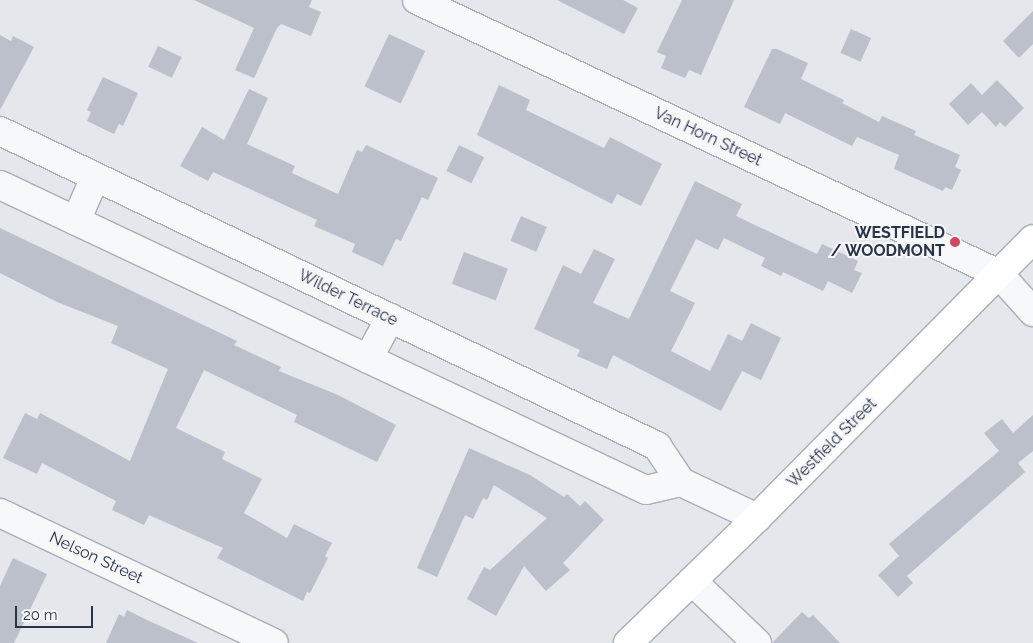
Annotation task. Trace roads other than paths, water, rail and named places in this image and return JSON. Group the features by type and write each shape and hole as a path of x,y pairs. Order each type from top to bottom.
{"main road":[{"name":"Westfield Street","path":"628,643 757,518 1033,238"}],"street":[{"name":"Van Horn Street","path":"417,0 999,274"},
{"name":"Wilder Terrace","path":"0,131 657,446 681,482"},
{"path":"76,221 95,177"},
{"path":"0,185 646,490 681,482 757,518"},
{"path":"999,274 1033,312"},
{"path":"368,359 390,318"},
{"name":"Nelson Street","path":"0,513 274,643"},
{"path":"692,581 757,643"}],"place":[{"name":"WESTFIELD / WOODMONT","path":"955,242"}]}
